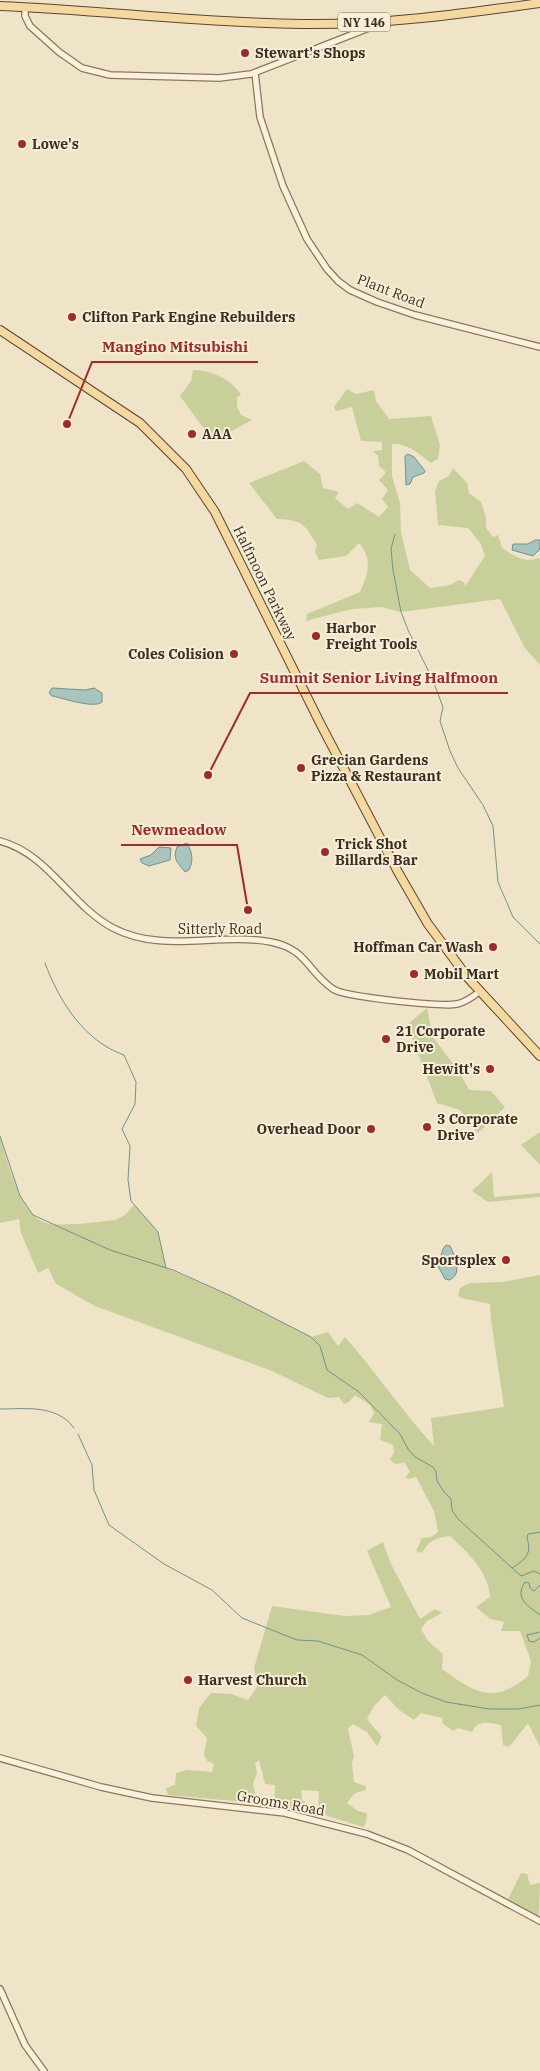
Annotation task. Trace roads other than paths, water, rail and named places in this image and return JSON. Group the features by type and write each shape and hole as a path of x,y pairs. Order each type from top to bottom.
{"main road":[{"name":"NY 146","path":"0,6 266,23 379,21 444,16 540,3"},
{"name":"Halfmoon Parkway","path":"0,330 140,423 177,458 196,482 215,512 398,872 428,924 480,991 540,1056"}],"street":[{"path":"25,7 25,16 30,26 73,63 92,72 118,75 219,78 255,73 374,26 379,21"},
{"name":"Plant Road","path":"255,73 260,117 284,186 307,239 327,269 338,281 350,290 370,299 415,315 540,347"},
{"name":"Sitterly Road","path":"0,842 31,855 84,907 105,923 126,933 167,942 259,941 279,944 298,953 334,990 377,998 452,1004 473,997 480,991"},
{"name":"Grooms Road","path":"0,1758 101,1787 152,1798 285,1813 367,1834 408,1850 540,1922"},
{"path":"0,1989 25,2046 44,2071"}],"water":[{"path":"408,454 414,457 425,471 413,477 410,484 406,485 405,456"},
{"path":"535,540 540,540 540,549 533,556 512,550 513,544 528,544"},
{"path":"52,688 85,690 94,688 102,693 102,702 86,704 52,696 49,693"},
{"path":"187,843 192,859 189,870 185,872 176,861 175,855 177,847"},
{"path":"159,847 171,848 170,860 149,866 142,863 140,859 151,855"},
{"path":"446,1245 450,1246 457,1265 456,1274 449,1280 445,1279 438,1266"}],"waterway":[{"path":"395,534 391,549 401,612 432,678 443,707 440,721 450,751 458,768 483,805 493,826 498,882 513,917 540,944"},
{"path":"45,963 58,991 75,1018 97,1040 110,1049 124,1055 136,1082 135,1104 122,1129 130,1146 128,1180 131,1201 158,1232 166,1268"},
{"path":"0,1136 20,1196 33,1215 110,1250 173,1270 229,1295 311,1337 320,1346 327,1370 359,1392 400,1434 415,1457 433,1467 436,1472 437,1481 451,1499 452,1510 458,1519 521,1576 534,1571 540,1574"},
{"path":"0,1409 50,1411 67,1420 74,1428"},
{"path":"78,1434 92,1465 94,1490 109,1525 164,1564 212,1590 242,1618 297,1640 318,1641 362,1655 397,1680 422,1693 446,1702 489,1709 519,1709 540,1705"},
{"path":"512,1568 527,1556 529,1548 528,1534 540,1532"},
{"path":"540,1585 534,1591 530,1588 529,1583 525,1582 521,1593 524,1601 540,1615"},
{"path":"540,1632 527,1635 529,1641 534,1642 540,1638"}],"place":[{"name":"Stewart's Shops","path":"245,53"},
{"name":"Lowe's","path":"22,144"},
{"name":"Clifton Park Engine Rebuilders","path":"72,317"},
{"name":"Mangino Mitsubishi","path":"67,424"},
{"name":"AAA","path":"192,434"},
{"name":"Harbor Freight Tools","path":"316,636"},
{"name":"Coles Colision","path":"234,654"},
{"name":"Grecian Gardens Pizza & Restaurant","path":"301,768"},
{"name":"Summit Senior Living Halfmoon","path":"208,775"},
{"name":"Trick Shot Billards Bar","path":"325,852"},
{"name":"Newmeadow","path":"248,910"},
{"name":"Hoffman Car Wash","path":"493,947"},
{"name":"Mobil Mart","path":"414,974"},
{"name":"21 Corporate Drive","path":"386,1039"},
{"name":"Hewitt's","path":"490,1069"},
{"name":"3 Corporate Drive","path":"427,1127"},
{"name":"Overhead Door","path":"371,1129"},
{"name":"Sportsplex","path":"506,1260"},
{"name":"Harvest Church","path":"188,1680"}]}
